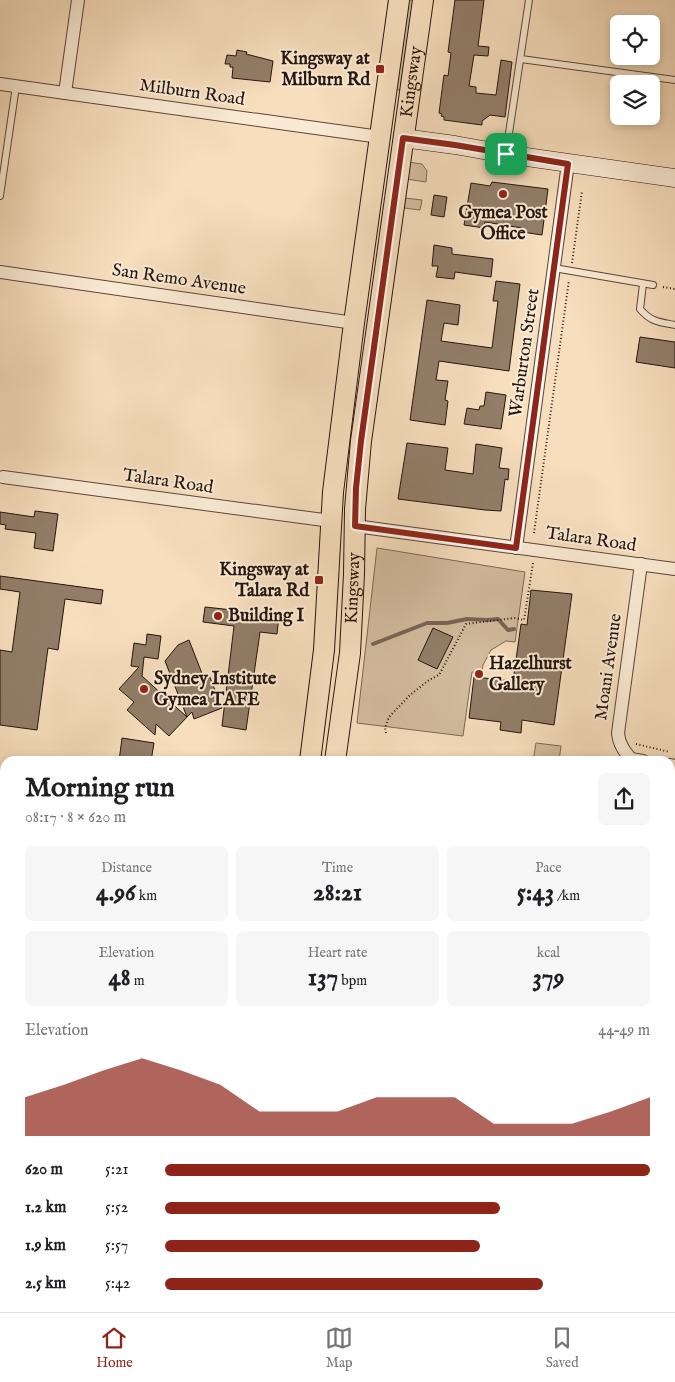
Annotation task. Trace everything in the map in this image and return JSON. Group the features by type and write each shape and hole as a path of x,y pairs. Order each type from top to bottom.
{"main road":[{"name":"Kingsway","path":"311,756 324,650 333,492 354,323 399,0"},
{"name":"Kingsway","path":"336,756 350,653 356,488 361,441 423,0"},
{"path":"380,137 403,138"}],"street":[{"path":"66,93 78,2"},
{"name":"Milburn Road","path":"0,84 380,137"},
{"path":"403,138 568,164 675,178"},
{"name":"Warburton Street","path":"516,548 568,164"},
{"name":"San Remo Avenue","path":"0,272 354,323"},
{"name":"Talara Road","path":"1,477 331,521"},
{"name":"Talara Road","path":"355,526 675,568"},
{"name":"Moani Avenue","path":"628,756 621,746 618,733 641,564"}],"lane":[{"path":"506,154 529,0"},
{"path":"520,59 675,80"},
{"path":"0,196 16,86"},
{"path":"554,268 653,286"},
{"path":"643,284 640,309 648,318 675,325"}],"path":[{"name":"Warburton Street","path":"534,533 582,191"},
{"path":"653,286 675,289"},
{"path":"386,733 385,728 389,717 410,695 429,680 439,676 466,624 514,618 524,620 534,550"},
{"path":"630,743 675,753"}],"shaded area":[{"path":"406,0 413,0 401,90 395,90"},
{"path":"408,162 422,164 427,171 426,182 406,179"},
{"path":"405,198 422,200 420,210 404,208"},
{"path":"377,548 525,572 515,642 506,641 491,650 483,665 482,673 472,672 463,736 357,723"},
{"path":"536,743 561,746 560,756 534,756"}],"building":[{"path":"455,0 484,0 478,46 489,47 488,56 474,55 469,86 476,87 476,93 496,95 501,60 512,62 505,117 490,115 482,121 482,125 444,120 444,117 441,116 442,114 439,113 444,75 448,76 451,53 448,52"},
{"path":"237,50 273,61 270,82 232,78 233,67 230,67 230,64 225,64 227,55 236,56"},
{"path":"492,182 548,189 542,235 522,232 522,228 485,222 484,228 464,225 471,183 490,186"},
{"path":"434,195 447,197 444,217 431,215"},
{"path":"434,245 452,248 452,254 493,259 491,277 455,272 454,279 436,277 438,266 432,266"},
{"path":"496,281 520,284 509,371 439,361 436,380 448,381 445,400 448,401 445,425 410,420 427,300 460,305 458,325 444,323 441,341 492,348 498,301 493,301"},
{"path":"640,337 675,342 675,368 636,362"},
{"path":"486,392 506,395 501,429 464,424 467,408 479,410 480,406 484,406"},
{"path":"407,443 448,448 445,470 473,474 476,444 502,448 499,468 509,469 508,480 505,479 501,511 398,499"},
{"path":"35,511 58,514 53,551 34,548 36,533 5,529 6,525 0,524 0,512 34,517"},
{"path":"0,576 103,590 101,604 65,599 58,650 48,648 37,730 0,725 0,650 12,652 20,592 0,589"},
{"path":"531,590 572,594 554,725 522,720 521,733 500,730 501,722 469,718 474,677 513,681 521,624 527,625"},
{"path":"205,607 279,615 277,634 260,632 246,730 222,726 234,626 203,622"},
{"path":"433,628 453,637 437,669 418,660"},
{"path":"147,634 161,636 158,659 144,657 142,676 187,717 169,736 156,724 155,735 127,710 134,702 119,689 139,667 131,666 134,643 146,645"},
{"path":"189,640 203,676 209,675 222,708 194,719 192,712 187,717 165,661 178,645"},
{"path":"122,738 154,743 152,756 120,756"}],"waterway":[{"path":"373,644 427,623 447,623 467,619 498,619 508,630 514,629"}],"place":[{"name":"Kingsway at Milburn Rd","path":"380,69"},
{"name":"Gymea Post Office","path":"503,194"},
{"name":"Kingsway at Talara Rd","path":"319,580"},
{"name":"Building I","path":"218,616"},
{"name":"Hazelhurst Gallery","path":"479,674"},
{"name":"Sydney Institute Gymea TAFE","path":"144,689"}],"route":[{"path":"403,138 506,154 568,164 516,548 355,526 356,488 361,441 403,138"}]}
